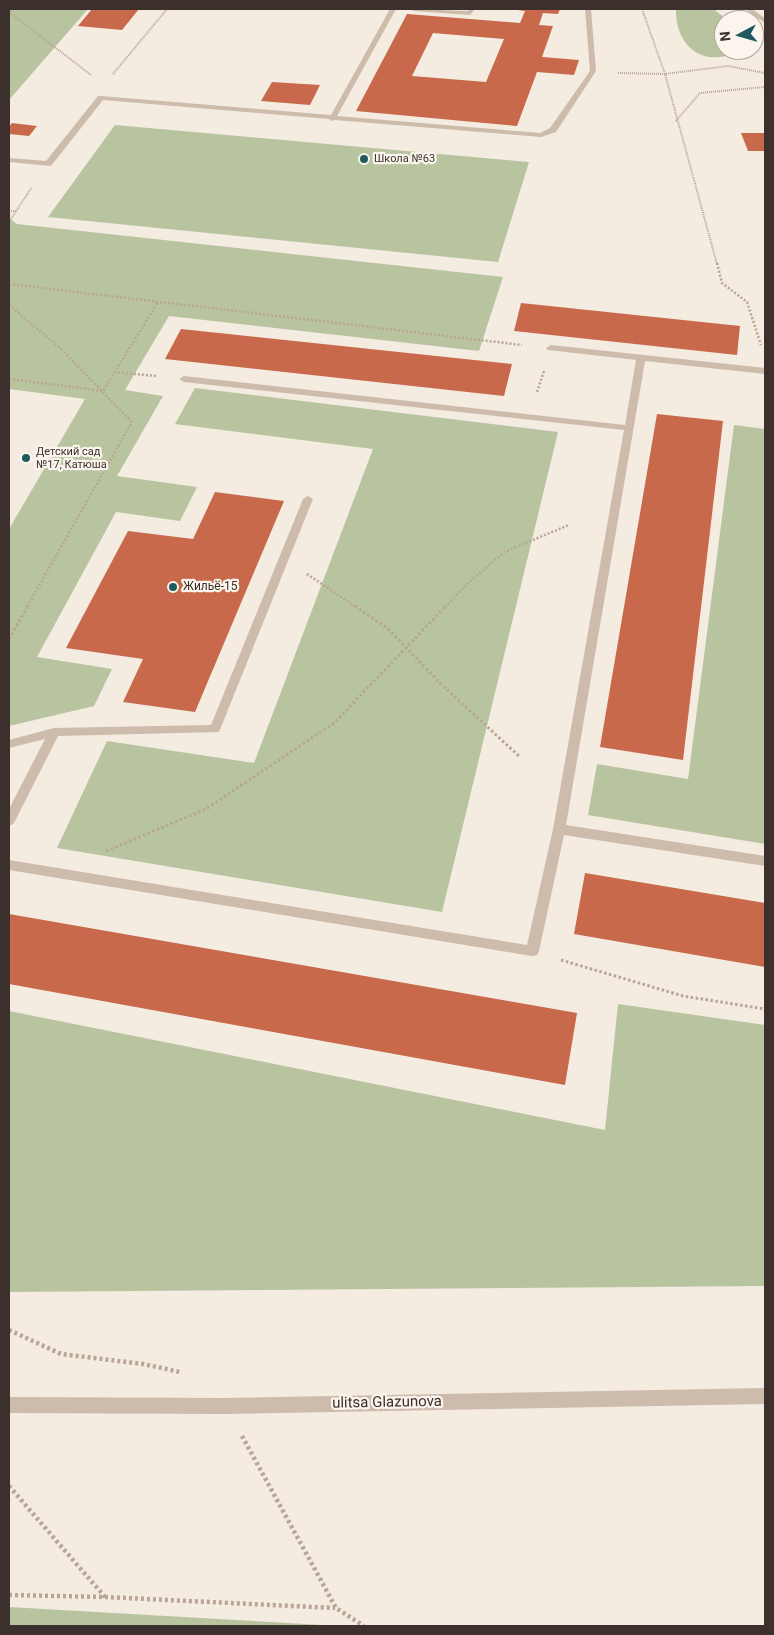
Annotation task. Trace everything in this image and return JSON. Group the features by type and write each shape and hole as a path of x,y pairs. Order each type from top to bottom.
{"street":[{"path":"332,119 393,9"},
{"path":"414,9 470,13 472,9"},
{"path":"9,160 48,164 102,98 332,119 541,135 553,130 593,71 588,9"},
{"path":"748,9 765,21"},
{"path":"551,348 765,371"},
{"path":"9,864 532,951 559,829 641,358"},
{"path":"184,379 628,428"},
{"path":"9,744 54,732 215,729 308,499"},
{"path":"9,821 54,732"},
{"path":"559,829 765,861"},
{"name":"ulitsa Glazunova","path":"9,1405 225,1406 765,1396"}],"path":[{"path":"102,98 104,85 167,9"},
{"path":"642,9 665,74 676,121 722,283 747,302 762,348"},
{"path":"9,12 104,85"},
{"path":"593,71 635,75 665,74 728,66 765,73"},
{"path":"676,121 700,93 765,87"},
{"path":"9,222 48,164"},
{"path":"9,211 16,211"},
{"path":"9,284 551,348 529,417"},
{"path":"103,391 158,302"},
{"path":"9,305 26,317 103,391 132,422 9,638"},
{"path":"114,372 184,379"},
{"path":"9,379 103,391"},
{"path":"54,872 206,809 334,723 464,587 504,552 569,525"},
{"path":"284,558 387,628 442,685 520,757"},
{"path":"532,951 683,996 765,1009"},
{"path":"9,1330 61,1354 144,1364 198,1376 225,1406 336,1608 364,1626"},
{"path":"9,1486 105,1597"},
{"path":"9,1595 105,1597 336,1608"}],"green space":[{"path":"9,9 88,9 9,100"},
{"path":"676,9 715,10 714,57 700,54 686,44 676,18"},
{"path":"115,125 529,162 498,262 48,217"},
{"path":"9,218 17,224 503,277 479,351 169,316 125,390 163,396 117,476 197,487 180,521 116,512 37,657 112,669 94,706 9,726 9,529 85,399 9,389"},
{"path":"195,388 558,432 442,912 57,848 107,741 254,763 373,449 175,424"},
{"path":"734,425 765,429 765,844 588,815 597,764 688,779"},
{"path":"618,1004 765,1025 765,1286 9,1292 9,1011 605,1130"},
{"path":"9,1607 323,1625 324,1626 9,1626"}],"building":[{"path":"92,9 139,9 122,30 78,26"},
{"path":"510,9 560,9 558,14 543,13 539,25 553,26 542,57 579,60 574,75 537,72 517,126 356,111 407,14 520,23 525,11","holes":["433,33 504,39 486,82 412,76"]},
{"path":"272,82 320,85 310,105 261,101"},
{"path":"12,123 37,126 29,136 9,134 9,127"},
{"path":"741,133 765,133 765,151 748,151"},
{"path":"521,303 740,326 737,355 514,331"},
{"path":"181,329 512,364 504,396 165,359"},
{"path":"657,414 723,421 683,760 600,747"},
{"name":"Жильё-15","path":"215,492 284,501 195,712 123,702 143,659 66,648 128,531 193,539"},
{"path":"585,873 765,903 765,967 574,934"},
{"path":"9,914 577,1013 565,1085 9,984"}],"place":[{"name":"Школа №63","path":"364,159"},
{"name":"Детский сад №17, Катюша","path":"26,458"},
{"name":"Жильё-15","path":"173,587"}]}
